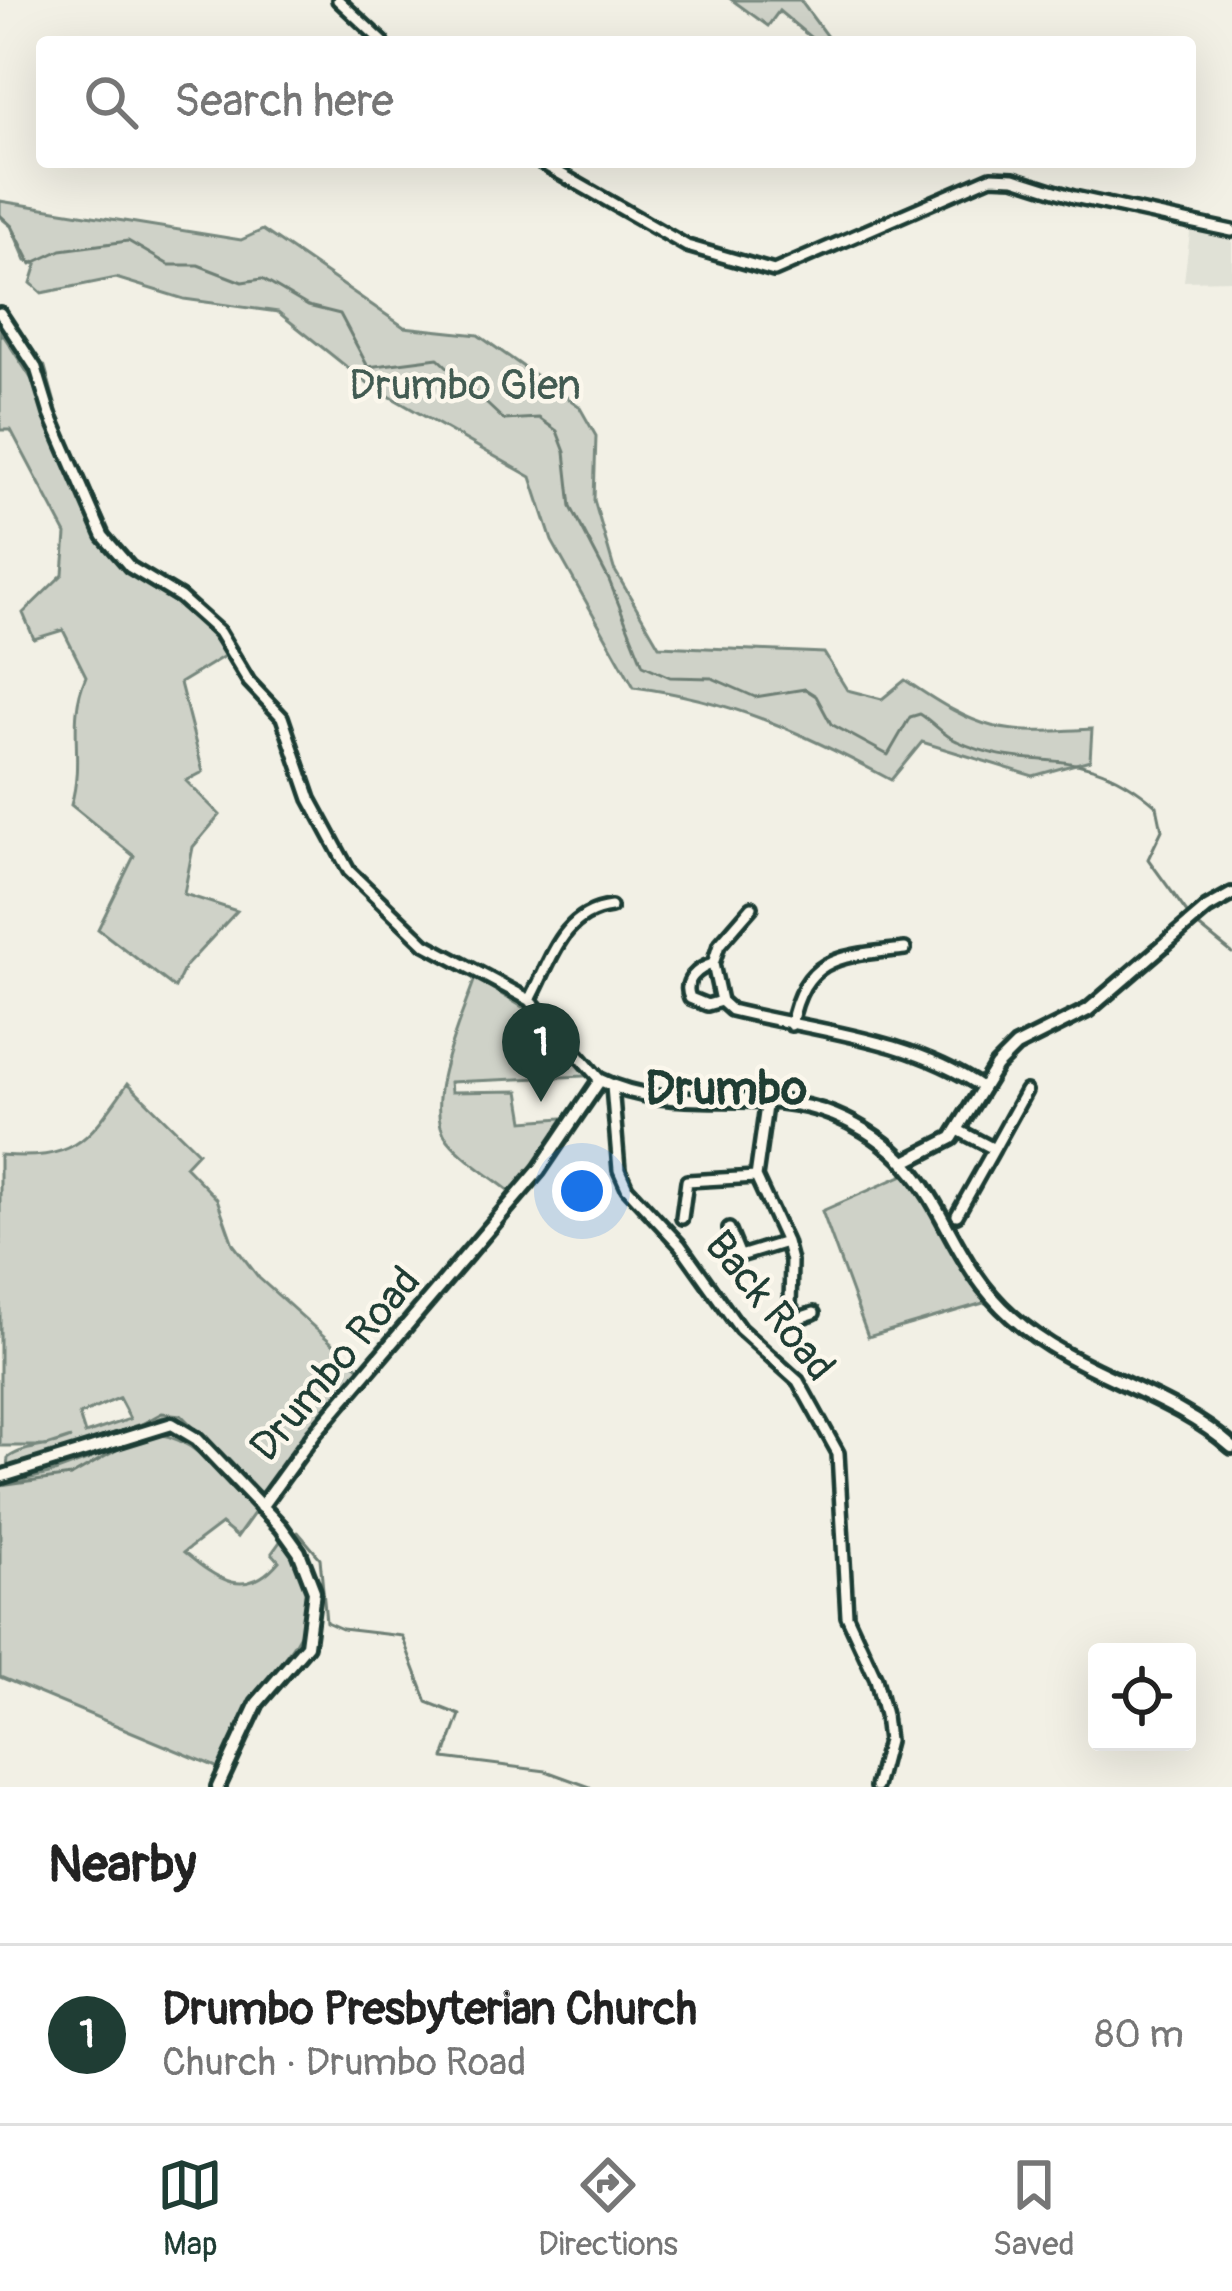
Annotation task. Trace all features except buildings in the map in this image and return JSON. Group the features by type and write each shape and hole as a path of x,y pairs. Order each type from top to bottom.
{"street":[{"path":"338,0 377,36"},
{"path":"550,168 687,246 774,271 991,177 1014,178 1074,197 1232,231"},
{"path":"0,314 36,368 50,414 103,536 130,568 180,597 219,632 249,682 282,717 310,799 340,860 425,944 530,1000 606,1083 685,1100 767,1099 834,1115 882,1139 907,1161 938,1203 970,1264 1010,1316 1055,1348 1205,1424 1232,1448"},
{"path":"907,1161 942,1146 958,1130 1016,1046 1088,1010 1207,908 1232,894"},
{"path":"530,1000 567,927 585,913 611,907"},
{"path":"752,907 719,945 713,964 721,1001 731,1010 950,1064 983,1088"},
{"path":"885,937 888,951"},
{"path":"791,1025 798,993 817,968 855,955 905,950"},
{"path":"713,964 697,971 686,991 697,1002 721,1001"},
{"name":"Drumbo Road","path":"0,1478 172,1424 197,1439 260,1507 314,1434 539,1170 606,1083"},
{"name":"Back Road","path":"606,1083 619,1170 627,1188 680,1245 740,1329 798,1381 838,1453 847,1616 876,1679 888,1741 876,1787"},
{"path":"949,1197 960,1209 1026,1091"},
{"path":"1006,1096 1020,1104"},
{"path":"767,1099 756,1177 791,1261 790,1307 799,1318 814,1313"},
{"path":"958,1130 994,1149"},
{"path":"682,1218 687,1181 756,1177"},
{"path":"729,1229 740,1256 786,1242"},
{"path":"218,1787 256,1703 296,1662 313,1627 309,1571 260,1507"}],"shaded area":[{"path":"1191,225 1232,233 1232,280 1184,281"}],"green space":[{"path":"732,0 800,0 827,36 809,36 779,11 768,26"},
{"name":"Drumbo Glen","path":"0,201 241,240 263,230 404,327 478,335 579,406 596,436 594,500 614,569 659,646 824,653 847,690 882,699 905,680 973,720 993,726 1034,731 1092,729 1090,760 1033,776 922,742 891,780 767,721 704,700 634,687 552,541 531,477 368,384 278,312 184,299 116,278 42,293 31,283 37,264 26,261 11,226 0,217"},
{"path":"0,330 31,378 45,367 61,425 119,552 116,559 188,613 226,655 180,683 203,772 186,781 220,815 193,847 184,894 237,911 185,967 175,988 98,929 134,856 71,805 77,709 86,676 63,630 34,639 23,613 63,574 66,534 11,430 0,430"},
{"path":"475,978 537,1016 586,1076 450,1082 451,1092 519,1091 524,1121 575,1117 513,1194 462,1155 441,1125 446,1061"},
{"path":"128,1083 198,1152 185,1166 217,1199 233,1244 259,1278 363,1371 264,1493 254,1494 179,1418 163,1417 7,1468 8,1458 43,1446 0,1446 0,1155 47,1154 78,1143 102,1120","holes":["119,1398 130,1419 85,1434 79,1415"]},
{"path":"913,1171 990,1301 868,1337 822,1211"},
{"path":"157,1434 199,1453 255,1512 237,1537 221,1524 184,1552 220,1578 243,1583 267,1573 279,1561 272,1553 282,1539 309,1587 304,1627 247,1709 221,1769 0,1677 0,1485 49,1474"}],"waterway":[{"path":"0,215 12,226 31,264 61,250 128,241 169,265 198,265 242,282 262,279 308,306 340,314 368,367 438,358 504,420 539,418 557,431 565,452 571,507 609,580 643,665 670,677 712,678 755,697 805,689 816,696 831,724 888,755 910,717 920,714 952,739 984,751 1103,772 1157,806 1162,830 1148,859 1190,917"},
{"path":"1196,924 1232,953"},
{"path":"140,1425 162,1413 181,1415 235,1469"},
{"path":"0,1486 71,1476 127,1444"},
{"path":"298,1532 320,1558 326,1622 342,1629 402,1636 427,1702 460,1715 444,1758 546,1771 590,1787"}],"place":[{"name":"Drumbo Presbyterian Church","path":"541,1102"}],"district":[{"name":"Drumbo","path":"726,1087"}]}
